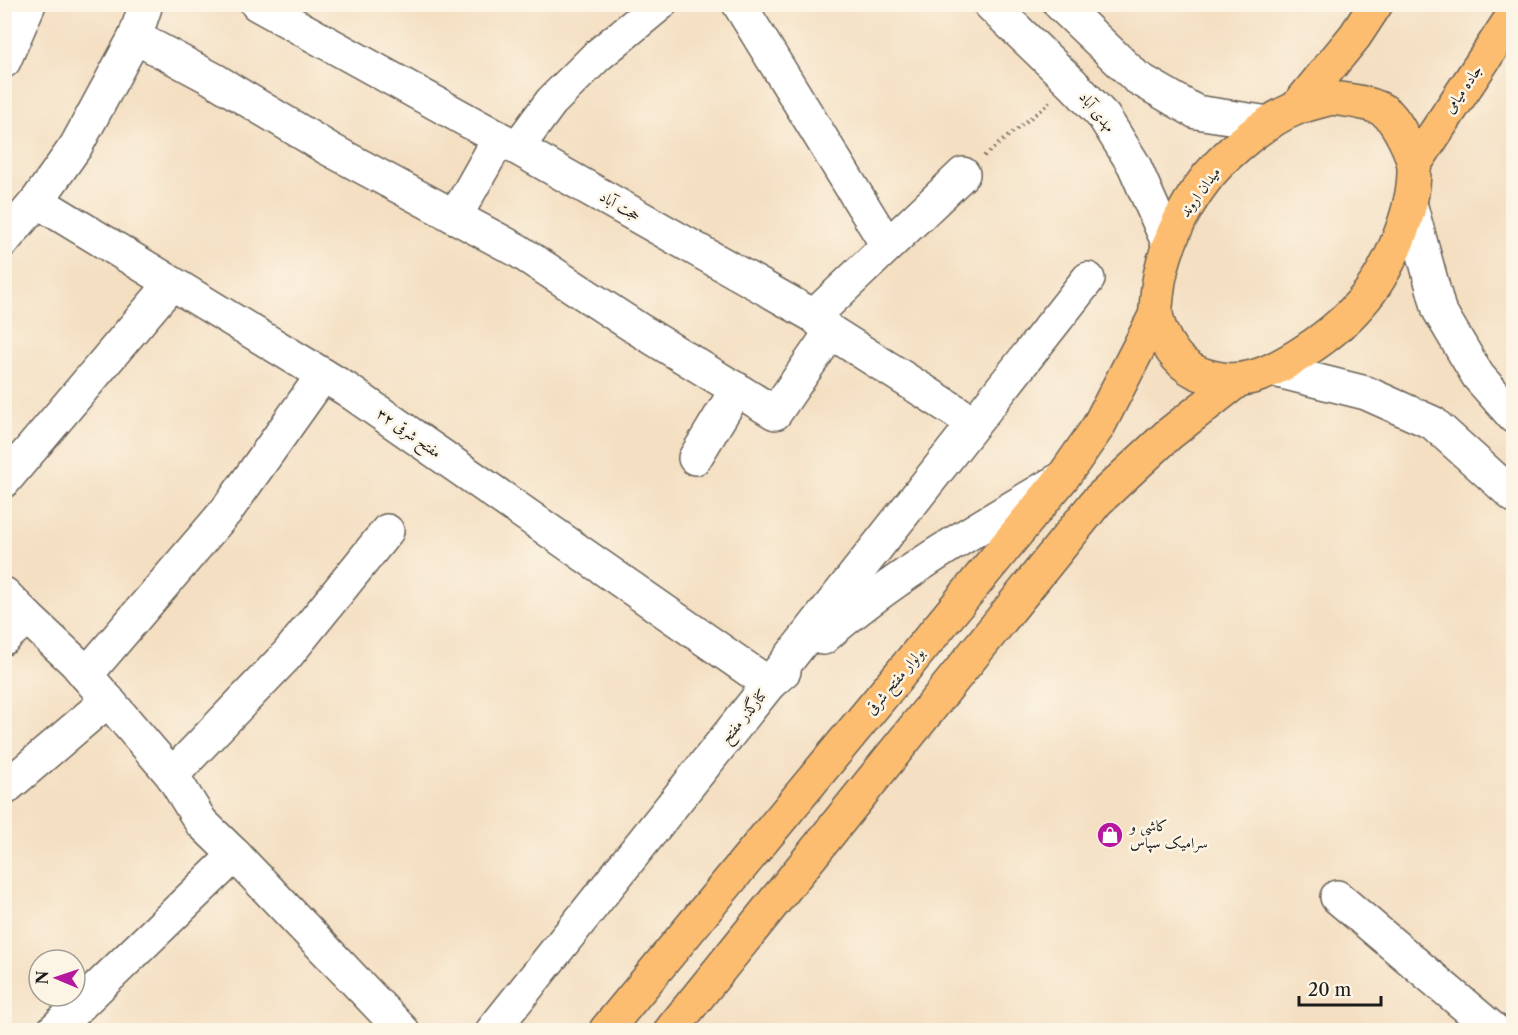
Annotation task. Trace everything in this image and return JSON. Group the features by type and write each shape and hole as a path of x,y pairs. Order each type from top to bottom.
{"main road":[{"path":"1282,116 1355,36 1376,4"},
{"name":"جاده میامی","path":"1414,165 1514,14"},
{"name":"میدان اروند","path":"1332,98 1361,102 1387,113 1404,139 1414,165 1410,203 1389,261 1361,303 1326,338 1274,370 1237,381 1208,377 1182,365 1164,340 1156,314 1159,276 1181,218 1208,176 1244,141 1282,116 1332,98"},
{"name":"بولوار مفتح شرقی","path":"606,1030 1063,477 1098,427 1156,314"},
{"path":"671,1030 1097,501 1169,434 1237,381"}],"street":[{"path":"4,61 29,4"},
{"path":"4,240 37,201 76,146 135,37 146,4"},
{"name":"حجت آباد","path":"257,4 508,143 822,324 974,423"},
{"path":"455,217 508,143 597,56 660,4"},
{"path":"739,4 887,245"},
{"name":"مهدی آباد","path":"990,4 1104,117 1134,165 1169,245"},
{"path":"1060,4 1136,77 1196,112 1282,116"},
{"path":"135,37 329,149 517,250 775,413 822,324 887,245 963,174"},
{"name":"مفتح شرقی ۳۲","path":"37,201 346,389 769,684"},
{"path":"1410,203 1439,310 1478,376 1514,417"},
{"path":"769,684 1088,279"},
{"path":"4,481 171,284"},
{"path":"1274,370 1366,393 1433,423 1514,496"},
{"path":"86,675 227,510 323,375"},
{"path":"695,458 737,389"},
{"name":"کنارگذر مفتح","path":"493,1030 769,684 852,613 931,556 1063,477"},
{"path":"893,527 900,542 914,553 931,556"},
{"path":"172,775 286,654 387,531"},
{"path":"4,594 16,628 75,662 172,775 201,822 402,1030"},
{"path":"4,789 108,700"},
{"path":"54,1030 235,855"},
{"path":"1337,897 1494,1030"}],"path":[{"path":"963,174 1073,84"}],"place":[{"name":"کاشی و سرامیک سپاس","path":"1110,835"}]}
